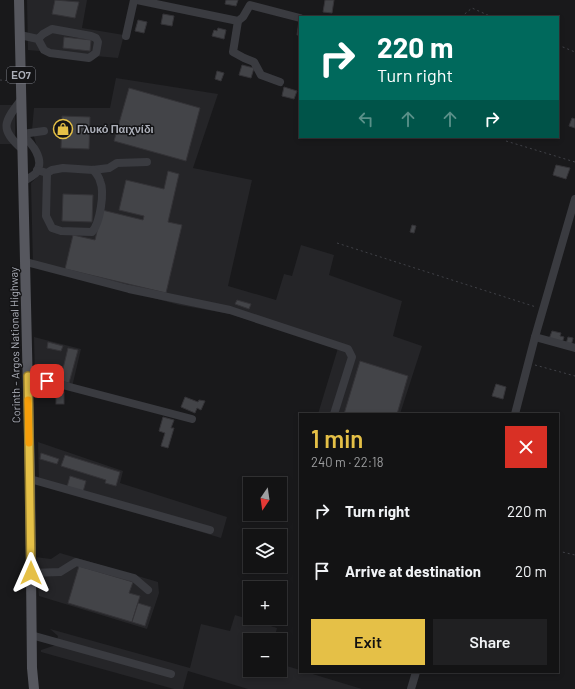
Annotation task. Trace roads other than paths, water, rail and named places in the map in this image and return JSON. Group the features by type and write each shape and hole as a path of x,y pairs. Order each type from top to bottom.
{"main road":[{"name":"Corinth - Argos National Highway","path":"19,0 26,262 31,635 34,689"}],"street":[{"path":"126,36 136,0 238,21"},
{"path":"280,82 261,74 254,62 234,52 238,21 243,17 250,2 299,18"},
{"path":"20,35 38,38 52,29 91,36 96,38 98,42 96,53 89,58 50,53 44,50 38,38"},
{"path":"21,100 6,123 6,131 9,138 22,149"},
{"path":"22,134 44,131"},
{"path":"22,134 34,145 38,154 39,166 37,170 23,182"},
{"path":"37,170 46,173 63,168 93,170 109,168 117,163 147,162"},
{"path":"46,173 46,216 52,228 62,231 92,232 96,227 101,203 101,182 93,170"},
{"path":"515,413 534,336 544,309 575,199"},
{"path":"26,262 129,288 230,310 348,349 352,357 334,413"},
{"path":"534,336 575,348"},
{"path":"28,376 192,419"},
{"path":"30,479 210,530"},
{"path":"31,573 60,572 76,562 134,578 148,590"},
{"path":"31,635 170,674"},
{"path":"410,689 416,673"}],"place":[{"name":"Γλυκό Παιχνίδι","path":"63,129"}]}
